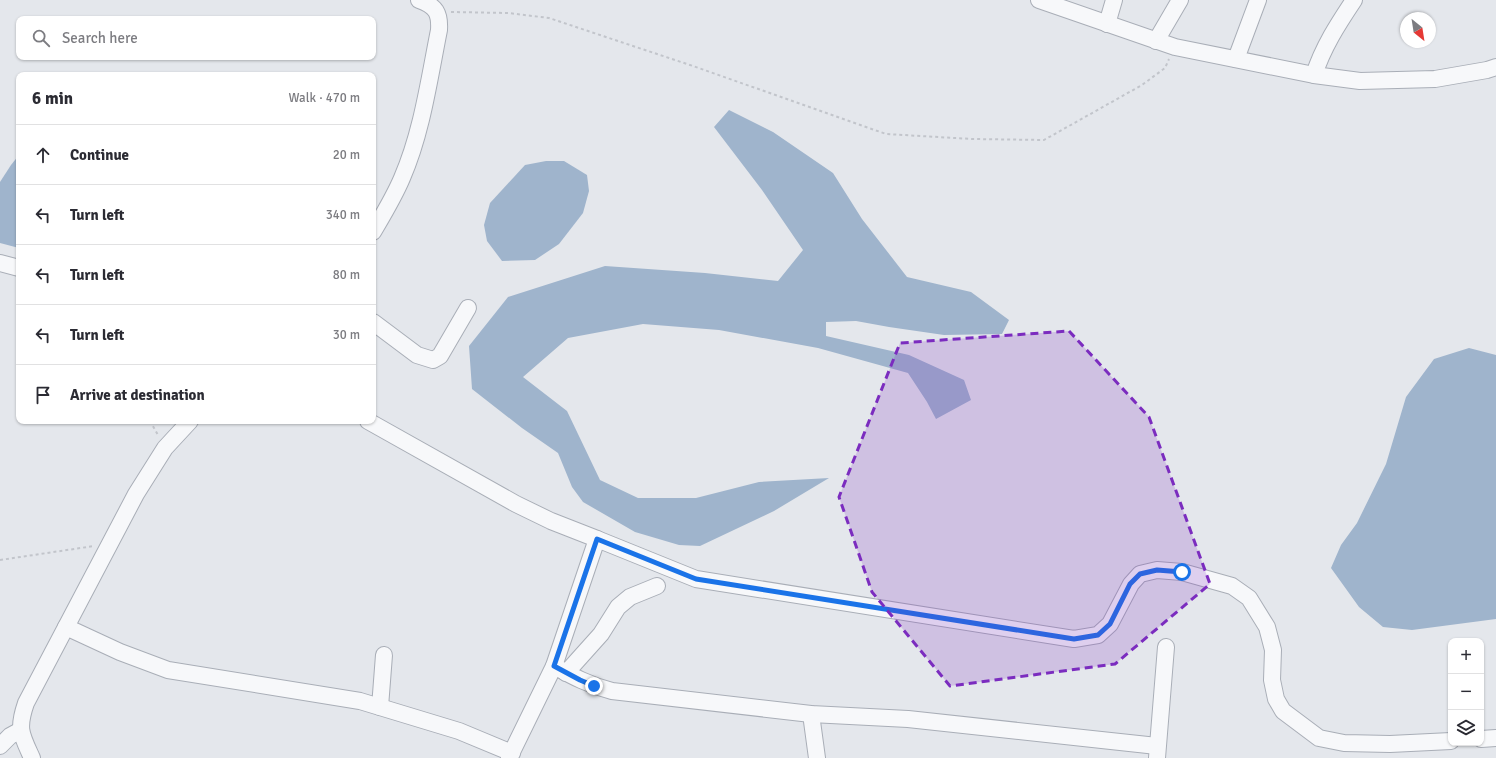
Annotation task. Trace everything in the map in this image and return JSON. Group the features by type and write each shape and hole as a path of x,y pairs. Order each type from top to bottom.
{"street":[{"path":"376,227 402,178 411,153 420,120 439,30 440,6 430,5 419,0"},
{"path":"1039,0 1175,47 1314,75 1360,81 1435,79 1487,70 1496,67"},
{"path":"1107,24 1114,0"},
{"path":"1156,40 1180,0"},
{"path":"1236,59 1258,0"},
{"path":"1314,75 1318,60 1327,43 1354,0"},
{"path":"0,263 16,267"},
{"path":"376,324 417,355 433,360 440,356 468,308"},
{"path":"32,758 20,730 20,722 26,703 136,494 165,448 187,424"},
{"path":"373,424 516,504 551,521 696,579 1074,639 1098,635 1110,624 1130,584 1140,574 1157,570 1182,572 1232,586 1249,598 1267,627 1273,650 1272,680 1276,698 1283,711 1319,738 1344,743 1359,744 1448,741"},
{"path":"66,627 120,652 168,670 360,701 459,731 511,756 560,669 597,539"},
{"path":"560,669 601,634 618,607 630,597 657,586"},
{"path":"560,669 594,686 612,691 811,714 908,719 1157,752 1166,647"},
{"path":"380,708 384,655"},
{"path":"811,714 817,758"},
{"path":"0,746 10,736 20,730"},
{"path":"1484,739 1496,738"}],"path":[{"path":"440,6 549,18 693,66 886,134 972,139 1044,140 1142,85 1165,68 1175,47"},
{"path":"0,560 111,544"}],"highlighted area":[{"path":"1069,331 1149,417 1210,584 1115,664 950,686 872,592 839,497 900,343"}],"water":[{"path":"729,110 773,132 833,173 862,219 907,277 971,292 1009,320 1002,334 944,335 856,321 826,322 826,336 909,355 964,380 971,400 936,419 908,373 818,348 719,330 643,324 568,338 523,377 567,411 600,480 638,498 696,498 759,482 829,478 774,511 700,546 679,545 635,532 583,502 572,487 558,453 522,428 472,389 469,346 508,297 605,266 705,273 778,281 803,250 762,190 714,127"},
{"path":"16,159 16,247 0,243 0,182"},
{"path":"546,161 564,161 587,175 589,191 583,213 559,244 535,260 502,261 487,241 484,225 490,203 525,165"},
{"path":"1469,348 1496,355 1496,619 1412,630 1383,627 1359,607 1331,568 1341,545 1357,523 1386,464 1406,397 1434,359"}],"route":[{"path":"594,686 554,666 597,539 696,579 1074,639 1098,635 1110,624 1130,584 1140,574 1157,570 1182,572"}]}
